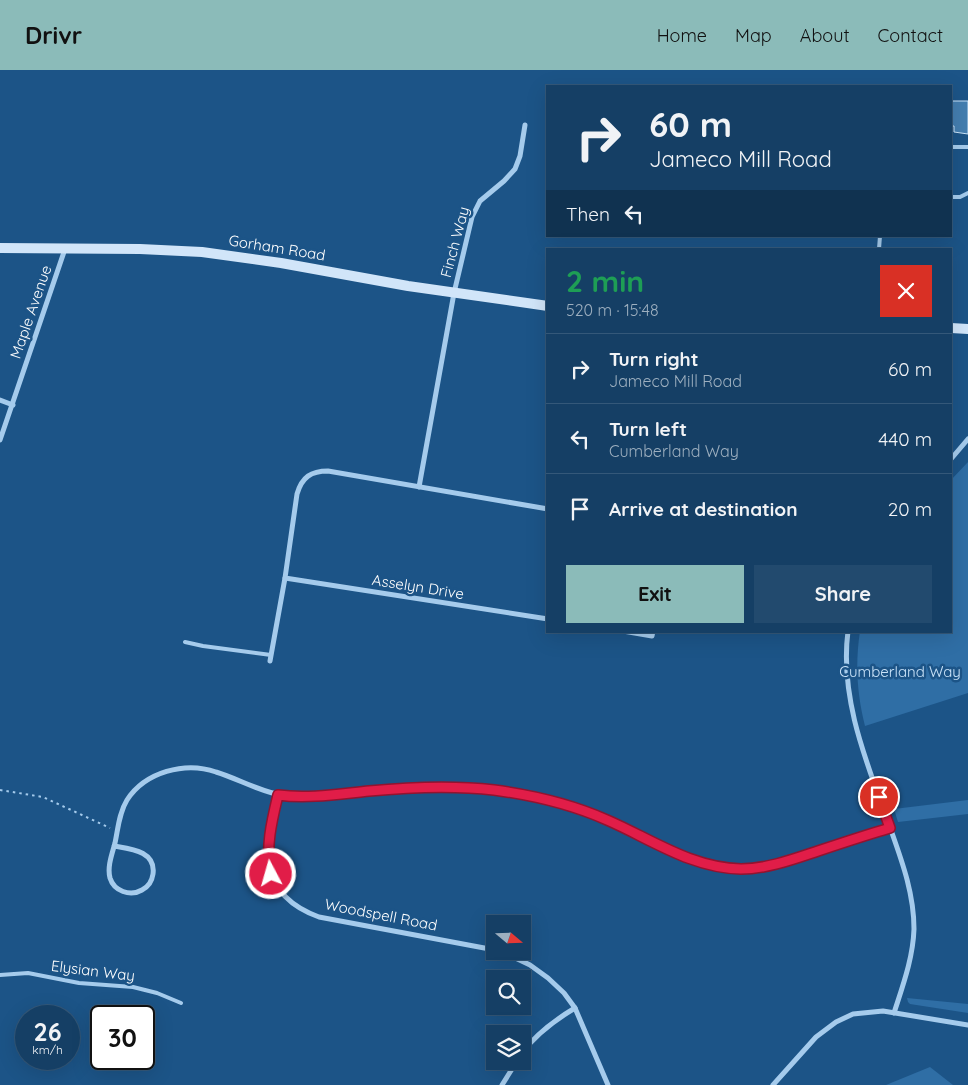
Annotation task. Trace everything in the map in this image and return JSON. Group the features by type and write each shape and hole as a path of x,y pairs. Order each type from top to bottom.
{"main road":[{"name":"Gorham Road","path":"0,248 140,249 202,252 282,263 454,293 546,306"},
{"path":"952,328 968,329"}],"street":[{"name":"Finch Way","path":"454,293 475,209 486,195 504,181 515,169 520,156 525,125"},
{"name":"Maple Avenue","path":"0,440 65,249"},
{"path":"419,488 454,293"},
{"path":"0,400 13,404"},
{"path":"952,458 968,439"},
{"path":"270,658 285,578 297,494 300,484 312,473 328,472 546,509"},
{"name":"Asselyn Drive","path":"285,578 546,620"},
{"path":"635,633 652,636 653,633"},
{"path":"848,633 846,665 852,709 912,896 914,927 911,957 894,1013"},
{"path":"114,846 140,851 150,860 153,866 152,877 144,889 133,894 126,893 113,885 109,874 114,846 117,831 122,812 128,800 141,784 155,776 173,770 194,767 205,769 278,795 310,796 418,787 450,787 495,790 540,798 584,810 627,828 688,859 715,866 742,869 783,862 890,828"},
{"name":"Woodspell Road","path":"278,795 270,839 269,865 271,874 281,892 297,908 319,917 486,948"},
{"path":"521,960 548,978 564,993 574,1008 608,1085"},
{"path":"531,1042 548,1026 574,1008"},
{"path":"773,1085 816,1036 836,1022 853,1014 883,1011 968,1025"},
{"path":"502,1085 511,1070"}],"lane":[{"path":"952,147 968,147"},
{"path":"952,197 960,197 968,193"},
{"path":"185,642 270,658"},
{"name":"Elysian Way","path":"0,975 28,973 79,983 142,988 157,992 181,1003"}],"path":[{"path":"0,790 43,797 117,831"}],"green space":[{"name":"Cumberland Way","path":"968,462 968,693 865,726 858,679 860,633 952,633 952,479"},
{"path":"968,800 968,814 898,822 894,809"},
{"path":"907,998 968,1004 968,1013 910,1004"},
{"path":"930,1067 953,1085 886,1085"}],"building":[{"path":"952,101 968,101 968,134 954,132 954,126 952,126"}],"route":[{"path":"271,874 268,856 278,795 310,796 418,787 495,790 540,798 584,810 627,828 688,859 721,868 742,869 783,862 890,828 879,797"}]}
